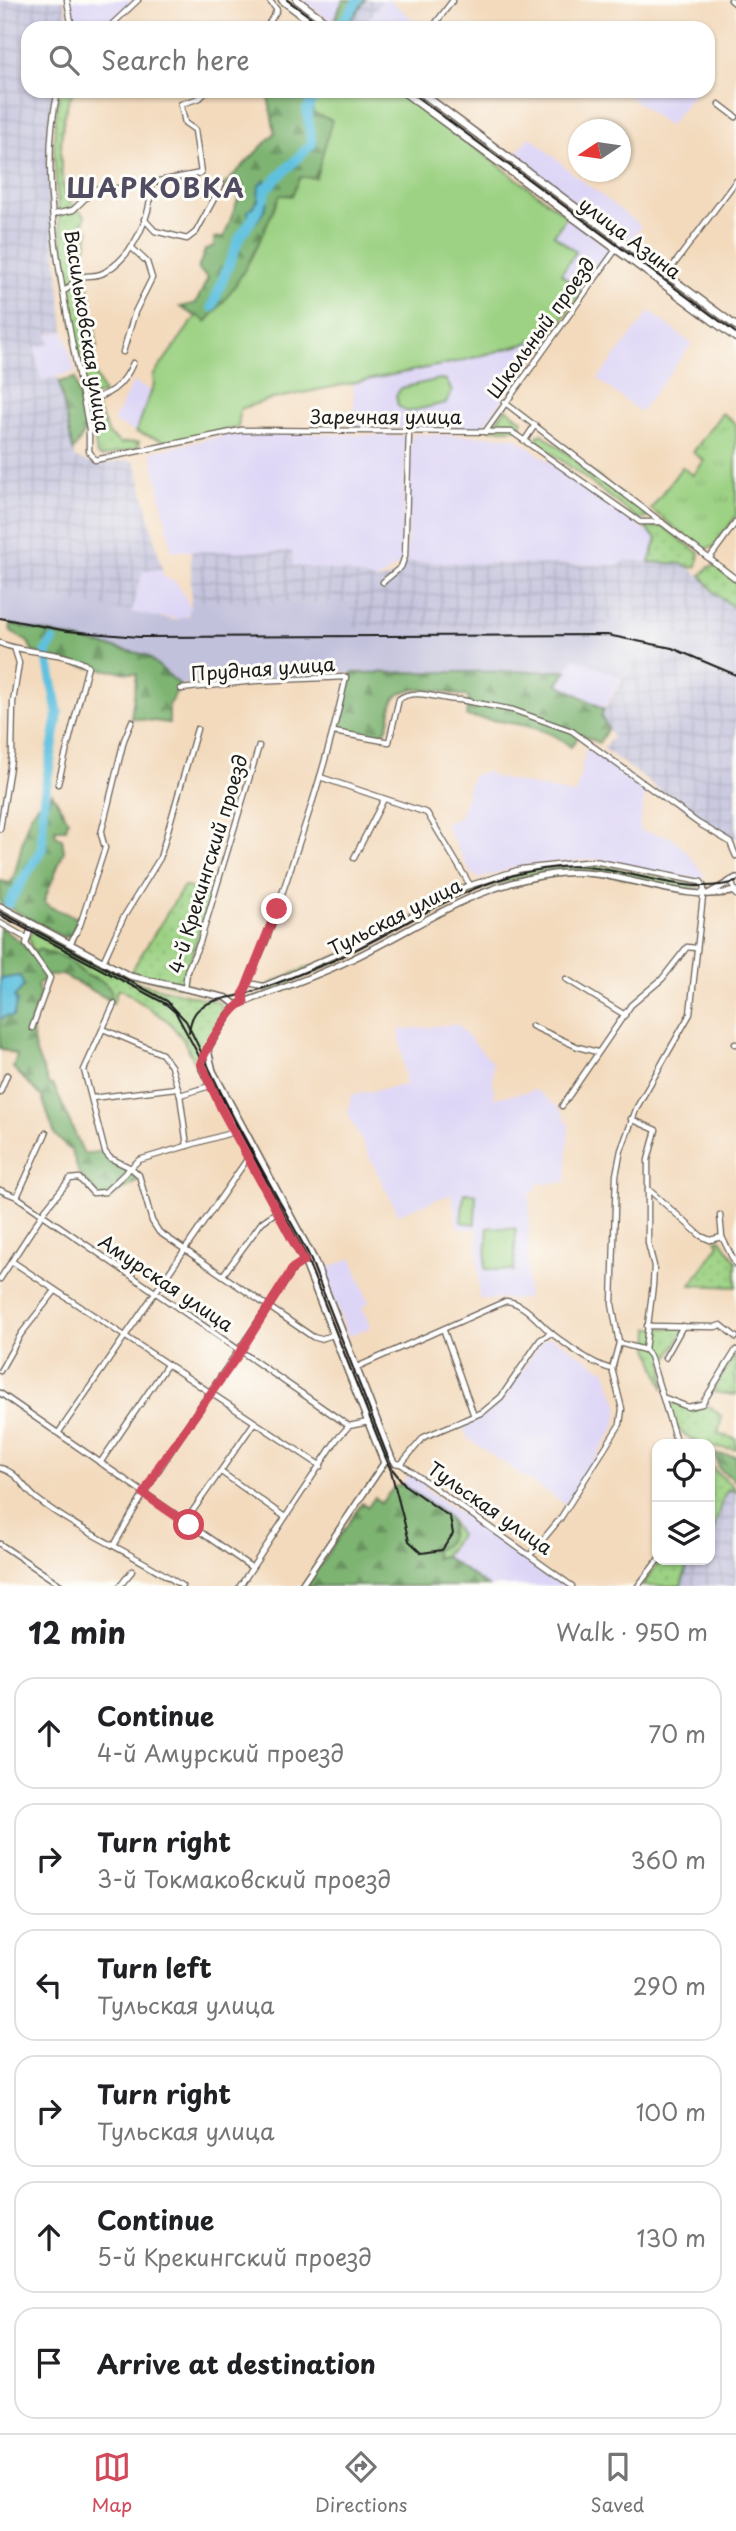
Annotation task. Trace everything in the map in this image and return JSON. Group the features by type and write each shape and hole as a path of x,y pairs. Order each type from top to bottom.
{"main road":[{"path":"282,0 310,21"},
{"path":"297,0 325,21"},
{"name":"улица Азина","path":"411,98 736,338"},
{"name":"улица Азина","path":"428,98 736,326"}],"street":[{"path":"67,0 71,21"},
{"path":"116,21 138,0"},
{"path":"269,0 278,10 270,21"},
{"path":"437,21 453,0"},
{"path":"731,0 736,4"},
{"name":"Васильковская улица","path":"57,98 51,141 55,214 63,291 84,401 89,451"},
{"path":"55,214 73,210 95,189 150,183 201,173 195,130 185,123 181,104 200,98"},
{"path":"719,104 736,117"},
{"path":"661,282 736,181"},
{"path":"63,291 69,290 81,277 105,272 131,247 140,233 150,183"},
{"path":"144,219 155,232 187,239 196,232 222,184"},
{"name":"Школьный проезд","path":"485,432 622,241"},
{"path":"123,352 135,312 153,272 131,247"},
{"path":"84,401 114,391 133,363"},
{"name":"Заречная улица","path":"504,402 736,579"},
{"path":"525,440 535,425"},
{"name":"Заречная улица","path":"89,451 99,462 241,430 516,433 640,522 662,522"},
{"path":"383,582 401,567 405,556 410,432"},
{"path":"709,559 736,522"},
{"path":"0,643 15,650 33,649 88,666 58,784"},
{"path":"0,829 12,754 13,702 19,663 15,650"},
{"name":"Прудная улица","path":"181,689 254,681 346,677 334,732"},
{"path":"244,1002 243,995 334,732 389,742 399,699 405,694 461,700 513,710 572,731 706,828 733,842 736,856"},
{"path":"69,944 79,925 106,848 102,828 124,740 132,720"},
{"path":"103,962 123,918 160,858 197,729"},
{"name":"4-й Крекингский проезд","path":"184,990 187,971 201,942 259,746"},
{"path":"320,777 427,813 470,885"},
{"path":"354,858 384,799"},
{"path":"249,983 263,986 354,947 470,885 521,869 594,861 701,882 706,894 696,947 690,1014 631,1119 616,1175 612,1304 619,1343 612,1369 622,1409 618,1428 560,1518 530,1555"},
{"name":"Тульская улица","path":"236,1005 350,960 470,895 525,880 554,874 593,873 706,894 736,892"},
{"path":"706,894 733,879 736,892"},
{"path":"0,906 142,981 228,998 236,1005 201,1063 209,1086 304,1261 384,1463"},
{"path":"0,923 26,938"},
{"path":"32,924 26,944 50,978 32,1028"},
{"path":"562,1106 631,1004 662,979 687,947 696,947"},
{"path":"566,979 625,1015"},
{"path":"114,1004 85,1067 87,1080 105,1152 110,1158 139,1175 154,1227 313,1337 320,1339 333,1335"},
{"path":"532,1026 578,1047 597,1052"},
{"path":"103,1029 162,1054 172,1070 180,1095 187,1146"},
{"path":"208,1050 213,1071 309,1248 391,1456 301,1586"},
{"path":"0,1092 7,1075"},
{"path":"180,1095 209,1086"},
{"path":"92,1098 176,1088"},
{"path":"631,1119 656,1130 648,1160 648,1243 654,1266 645,1350 657,1373 676,1439"},
{"path":"0,1279 70,1179 79,1178 98,1194 113,1187 139,1160 234,1132"},
{"path":"17,1197 46,1133"},
{"path":"59,1432 248,1158"},
{"path":"648,1189 701,1236 710,1240 722,1237"},
{"name":"Амурская улица","path":"0,1190 17,1197 349,1426"},
{"path":"0,1196 7,1193"},
{"path":"223,1275 262,1222 278,1211"},
{"path":"720,1215 722,1237 736,1265"},
{"path":"115,1544 159,1466 241,1351 293,1268 304,1261"},
{"path":"13,1262 321,1466"},
{"path":"0,1371 21,1334 55,1291"},
{"path":"357,1367 444,1331 499,1302 515,1301 551,1333 600,1366 612,1369"},
{"path":"647,1326 721,1325 727,1327 736,1337"},
{"path":"665,1358 683,1326"},
{"path":"444,1331 474,1416"},
{"path":"401,1464 424,1437 474,1416 501,1397 540,1340 551,1333"},
{"path":"619,1343 645,1350"},
{"path":"665,1398 688,1407 702,1404 736,1350"},
{"path":"100,1463 167,1365"},
{"path":"0,1393 251,1567"},
{"path":"240,1586 349,1426 368,1422"},
{"path":"186,1522 254,1423"},
{"name":"Тульская улица","path":"391,1456 395,1463 401,1464 572,1586"},
{"path":"0,1468 14,1473 38,1500 182,1586"},
{"path":"221,1472 285,1517"},
{"path":"0,1544 62,1586"},
{"path":"638,1586 654,1565"},
{"path":"120,1586 132,1571"}],"shaded area":[{"path":"0,0 64,0 68,21 21,21 21,98 54,98 48,129 49,187 64,331 48,334 49,344 34,348 41,380 58,377 75,458 98,465 129,460 135,463 162,569 143,571 131,614 0,588"},
{"path":"69,0 133,0 112,21 75,21"},
{"path":"302,0 343,0 334,21"},
{"path":"365,0 383,0 367,21 351,21"},
{"path":"383,0 389,0 415,21 367,21"},
{"path":"631,98 691,98 669,126"},
{"path":"530,136 568,169 568,182 584,182 641,226 628,243 514,156"},
{"path":"567,216 611,250 583,291 561,274 553,235"},
{"path":"650,311 692,344 640,412 598,379"},
{"path":"64,331 75,372 41,380 34,348 49,344 48,335"},
{"path":"532,338 543,346 482,428 355,429 353,381 461,361 528,343"},
{"path":"133,382 150,390 136,432 113,422"},
{"path":"241,432 406,436 402,562 377,581 349,572 293,566 292,551 172,551 151,452"},
{"path":"414,434 515,437 657,539 649,562 627,560 620,565 406,562 411,438"},
{"path":"191,551 292,551 293,566 349,572 377,581 395,576 406,562 619,565 627,560 683,564 708,581 715,593 736,609 736,662 652,623 609,621 608,627 352,628 349,599 343,603 191,601"},
{"path":"162,569 164,577 176,582 188,602 190,611 183,619 131,614 143,571"},
{"path":"0,588 174,620 188,616 191,601 343,603 350,599 352,628 607,627 609,620 652,623 736,662 736,678 702,660 642,646 622,678 575,658 567,671 352,673 180,685 146,655 0,621"},
{"path":"642,646 702,660 736,678 736,839 716,832 603,748 613,737 601,716"},
{"path":"575,657 622,678 604,709 558,683"},
{"path":"587,743 646,788 639,830 670,837 686,851 705,876 699,879 679,877 594,859 519,866 480,879 471,873 444,824 460,817 472,776 488,771 493,777 576,795"},
{"path":"457,1024 492,1062 494,1098 536,1090 559,1108 569,1125 566,1182 537,1184 536,1191 530,1193 527,1299 479,1299 477,1229 458,1229 451,1194 398,1214 348,1114 351,1095 406,1085 399,1030"},
{"path":"352,1258 369,1303 362,1306 370,1327 348,1336 322,1270"},
{"path":"552,1337 606,1371 619,1408 615,1427 566,1505 468,1439 462,1425 484,1416 503,1400 542,1340"},
{"path":"411,1473 425,1484 424,1488 565,1586 488,1586 444,1556 455,1545 455,1523 402,1484"},
{"path":"728,1489 736,1492 736,1586 681,1586 687,1565 715,1565 715,1528"}],"green space":[{"path":"343,0 365,0 351,21 334,21"},
{"path":"59,98 70,98 61,142 61,172 66,195 71,204 85,215 83,225 89,231 84,255 97,345 92,366 104,394 88,397 70,306 57,199 54,137"},
{"path":"268,98 312,98 313,113 332,120 323,157 312,180 304,189 280,196 240,278 206,322 180,307 196,303 208,278 198,269 205,250 214,246 214,238 224,237 240,194 224,185 275,133"},
{"path":"312,98 408,98 567,216 554,235 576,252 561,274 583,291 543,346 532,339 528,343 461,361 268,400 240,409 238,428 168,442 136,432 154,384 153,376 197,315 206,322 230,293 249,262 280,195 292,196 300,177 316,178 332,120 313,113"},
{"path":"75,378 86,430 73,451 59,382"},
{"path":"446,380 452,391 446,403 407,412 398,406 396,396 401,388"},
{"path":"94,402 109,434 120,443 139,442 137,448 102,457 97,455 90,403"},
{"path":"506,408 522,420 522,425 514,429 491,429"},
{"path":"722,413 736,424 736,516 714,547 701,549 651,509 682,467 693,475 704,461 693,452"},
{"path":"542,434 645,513 647,518 640,520 540,444 537,436"},
{"path":"664,527 699,553 697,566 692,568 683,564 649,562 657,539 645,528"},
{"path":"715,566 736,581 736,609 715,593 701,575 709,567"},
{"path":"10,624 146,655 180,685 169,705 169,723 131,718 137,674 86,667 33,652 28,642 11,632"},
{"path":"567,671 558,684 604,709 601,716 608,728 599,743 580,734 571,747 535,728 466,716 469,697 426,689 414,689 397,696 392,705 388,725 381,735 339,730 352,673"},
{"path":"52,793 68,820 66,829 55,829 56,836 62,839 64,851 44,901 50,907 78,918 70,937 63,937 0,903 0,881 11,883 31,814 37,805 47,804"},
{"path":"595,864 701,886 683,890 593,871 554,871 524,877 477,890 357,954 267,992 263,989 345,953 442,903 498,878 560,865"},
{"path":"184,886 211,895 183,983 177,986 130,973"},
{"path":"0,927 21,942 33,956 38,949 65,958 87,976 102,981 111,990 111,997 106,998 61,974 49,976 37,985 40,994 29,1028 33,1031 34,1047 48,1084 54,1086 84,1154 103,1151 138,1181 111,1197 100,1197 79,1174 72,1152 55,1135 42,1097 13,1068 17,1055 0,1048 0,1020 14,1000 19,976 0,979"},
{"path":"36,928 142,984 220,1002 223,1016 199,1060 199,1070 183,1039 168,1021 122,990 117,990 113,1004 106,998 111,997 94,977 87,976 65,958 38,949 34,952 28,937"},
{"path":"464,1193 476,1194 475,1224 461,1222"},
{"path":"488,1227 516,1229 514,1271 485,1269"},
{"path":"721,1239 736,1261 736,1287 691,1285 719,1244 716,1240"},
{"path":"650,1328 686,1328 664,1364 664,1390 649,1347"},
{"path":"736,1354 736,1395 712,1392"},
{"path":"669,1399 687,1408 710,1406 722,1417 718,1434 736,1439 736,1449 715,1447 715,1439 691,1439 686,1436 675,1423 669,1408"},
{"path":"715,1454 736,1456 736,1481 719,1469"},
{"path":"715,1471 736,1490 728,1489 715,1526"},
{"path":"402,1484 449,1518 450,1537 444,1545 435,1550 435,1558 444,1556 488,1586 306,1586 362,1503 368,1507 375,1497 381,1503 394,1487"},
{"path":"449,1518 460,1535 444,1556 435,1558 435,1550 452,1527"},
{"path":"657,1565 687,1565 681,1586 642,1586"}],"water":[{"path":"265,180 268,192 265,208 255,223 249,223 248,211 258,201 259,185"},
{"path":"20,976 24,986 14,997 17,1001 13,1017 6,1016 0,1020 0,979"}],"waterway":[{"path":"343,21 358,0"},
{"path":"264,197 268,187 312,144 307,110 313,98"},
{"path":"212,307 239,239 256,213"},
{"path":"8,904 42,849 43,804 58,714 46,651 53,641"}],"tram line":[{"path":"287,0 316,21"},
{"path":"418,98 736,333"},
{"path":"189,1032 193,1016 205,1005 245,994 325,964 465,893 525,872 581,867 691,886 736,882"},
{"path":"0,912 167,1001 186,1021 234,1119 308,1253 393,1470 406,1486 450,1517 453,1534 442,1550 422,1553 409,1541 391,1471 305,1254 176,1013 166,1004 0,915"}],"railway":[{"path":"0,618 67,631 139,637 607,635 672,648 736,675"}],"district":[{"name":"ШАРКОВКА","path":"156,189"}],"route":[{"path":"189,1525 144,1494 159,1466 230,1367 293,1268 304,1261 209,1086 201,1063 228,1016 236,1005 244,1002 243,995 277,909"}]}
